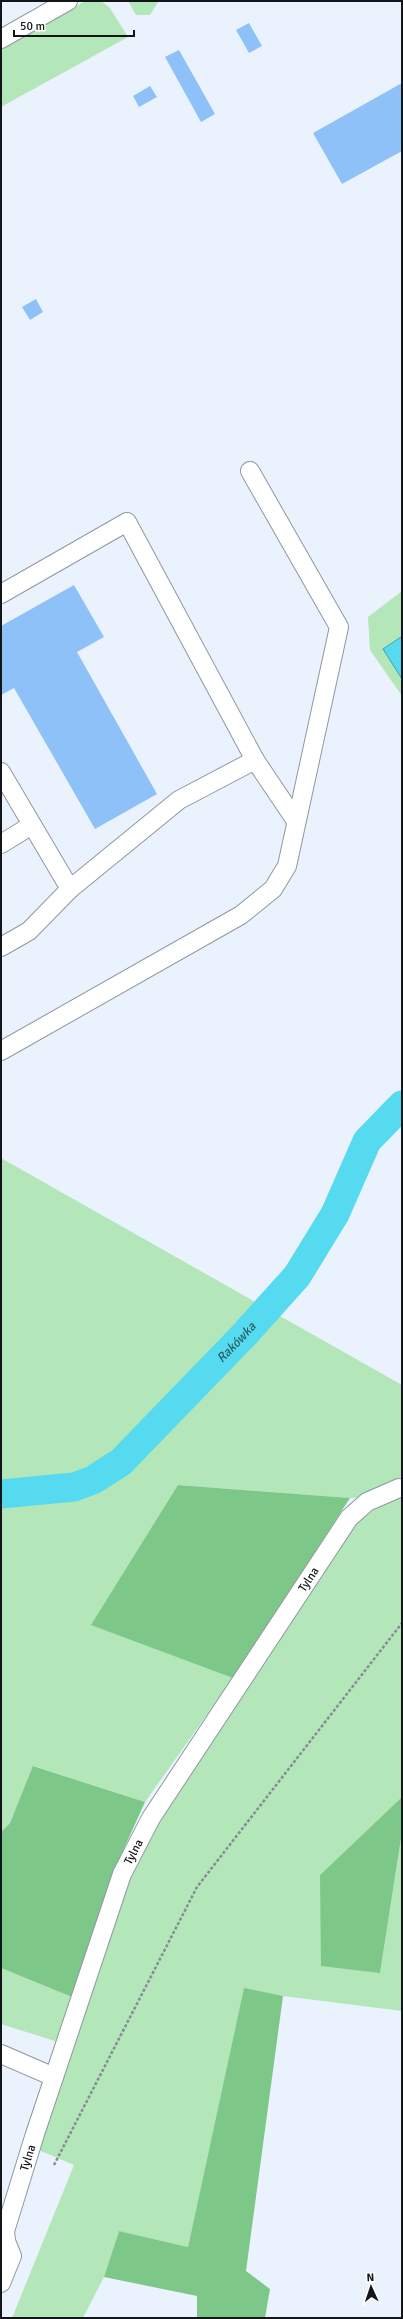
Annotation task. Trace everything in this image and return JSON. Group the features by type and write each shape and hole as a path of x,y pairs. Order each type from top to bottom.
{"street":[{"path":"1,39 68,1"},
{"path":"1,1051 241,914 273,889 287,866 339,626 250,472"},
{"path":"1,594 127,522 255,760 296,822"},
{"path":"1,947 29,931 70,889 179,800 255,760"},
{"path":"1,772 70,889"},
{"path":"1,844 32,825"},
{"name":"Tylna","path":"1,2283 12,2256 6,2241 5,2231 54,2076 122,1874 151,1818 349,1518 367,1502 399,1488"},
{"path":"1,2054 54,2076"}],"path":[{"path":"54,2165 197,1886 402,1623"}],"green space":[{"path":"85,1 101,1 110,8 128,37 1,107 1,50"},
{"path":"128,1 158,2 150,15 136,15"},
{"path":"402,591 402,696 370,650 368,617"},
{"path":"1,1158 402,1385 402,1797 320,1875 380,1973 402,1832 402,2011 283,1996 244,1989 188,2247 119,2231 104,2277 83,2318 12,2318 74,2165 36,2149 139,1855 233,1705 351,1525 380,1506 401,1497 350,1498 178,1485 233,1678 145,1802 34,1766 10,1823 1,1832"},
{"path":"178,1485 350,1498 233,1678 91,1625"},
{"path":"33,1766 145,1802 117,1864 72,1997 1,1968 1,1832 10,1823"},
{"path":"402,1797 402,1832 380,1973 321,1966 320,1875"},
{"path":"1,1968 72,1997 58,2042 1,2024"},
{"path":"244,1988 283,1996 246,2271 270,2289 265,2318 197,2318 197,2296 104,2277 119,2231 188,2247"}],"water":[{"path":"401,637 402,639 402,679 383,649"}],"building":[{"path":"249,23 262,46 249,53 236,30"},
{"path":"179,50 215,114 201,122 165,57"},
{"path":"402,83 402,151 342,184 313,133"},
{"path":"150,86 157,97 139,107 133,96"},
{"path":"36,299 43,312 30,320 22,307"},
{"path":"74,585 104,637 77,652 157,794 95,829 14,688 1,695 1,626"}],"waterway":[{"name":"Rakówka","path":"1,1494 74,1487 93,1480 121,1462 243,1336 297,1276 335,1214 367,1141 402,1105"}]}
